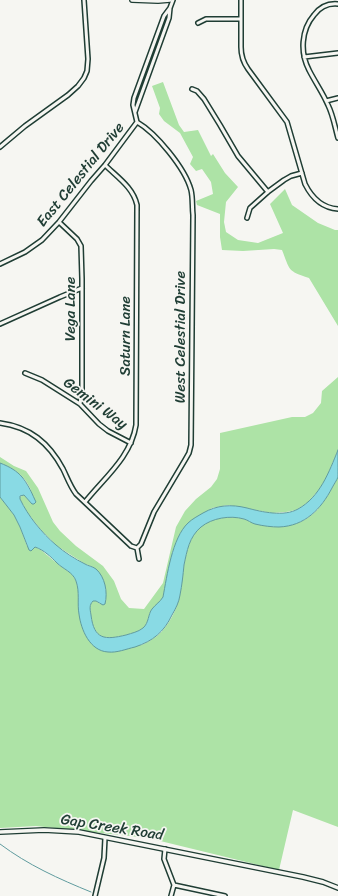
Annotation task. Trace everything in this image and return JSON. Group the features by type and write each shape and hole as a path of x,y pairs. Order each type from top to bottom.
{"street":[{"path":"0,147 25,126 68,95 84,78 88,63 84,0"},
{"path":"132,0 171,0 169,18 135,112"},
{"path":"241,0 241,53 243,62 287,122 305,184 309,192 315,200 326,207 338,209"},
{"path":"338,4 324,6 316,12 309,21 303,38 304,57 309,70 328,105 338,138"},
{"path":"137,122 134,98 164,16 170,8"},
{"path":"198,23 206,19 241,18"},
{"path":"304,57 338,53"},
{"path":"192,89 197,91 204,99 238,156 268,192"},
{"path":"326,101 338,98"},
{"name":"East Celestial Drive","path":"0,264 31,249 42,240 59,222 105,165 137,122"},
{"name":"West Celestial Drive","path":"137,122 144,126 180,167 191,191 193,215 191,445 185,460 152,517 141,544 137,548"},
{"name":"Saturn Lane","path":"84,502 118,464 134,437 136,425 137,204 130,189 105,165"},
{"path":"247,218 250,208 268,192 291,176 302,173"},
{"name":"Vega Lane","path":"59,222 77,239 80,246 82,288 82,391 80,404"},
{"path":"0,324 82,288"},
{"name":"Gemini Way","path":"24,373 42,380 80,404 99,424 108,431 131,443"},
{"path":"0,422 24,429 44,444 56,458 73,490 131,546 137,548 139,559"},
{"name":"Gap Creek Road","path":"0,832 44,830 88,834 303,877 323,882 338,888"},
{"path":"95,896 104,858 105,838"},
{"path":"165,849 164,859 174,886 171,896"},
{"path":"174,886 224,896"}],"green space":[{"path":"163,82 179,125 184,132 198,130 211,156 213,154 225,173 238,187 226,202 224,222 226,232 238,240 258,243 283,233 270,204 285,189 292,205 318,223 338,230 338,326 309,278 290,269 282,250 222,250 220,237 220,214 197,205 196,201 213,194 211,182 202,169 196,171 190,164 193,157 180,133 164,121 159,114 160,108 152,86"},
{"path":"338,377 338,450 326,479 307,503 296,510 272,513 228,505 212,508 181,532 173,550 163,598 152,609 145,626 137,631 119,637 112,638 98,634 93,623 90,607 93,601 100,604 106,601 106,589 104,584 93,567 85,564 57,546 41,530 27,512 20,499 20,497 24,495 32,504 34,504 28,483 18,472 0,463 0,457 14,466 26,471 38,488 53,522 76,546 103,566 114,581 121,599 129,608 144,609 163,583 176,527 185,511 196,499 211,487 217,479 220,469 220,433 292,417 305,417 313,413 321,403 322,391"},
{"path":"338,477 338,827 293,810 279,870 148,838 36,826 0,828 0,497 14,515 27,546 33,548 35,547 41,550 72,574 78,589 79,614 85,634 141,645 157,636 172,617 180,595 186,555 198,529 215,519 230,517 246,519 264,526 281,526 297,523 311,516 317,510"}],"water":[{"path":"338,450 338,478 323,503 304,520 288,526 276,527 255,524 245,519 227,517 210,521 201,527 189,544 184,565 179,600 169,621 162,631 153,639 135,647 115,652 102,651 91,644 84,633 80,620 78,610 78,589 75,578 41,550 35,547 31,551 29,550 14,515 0,497 0,463 13,469 26,482 36,502 32,504 24,495 20,496 20,499 31,518 41,530 62,550 86,565 95,568 102,576 106,590 105,604 103,605 93,601 90,609 93,623 98,634 112,638 135,632 143,628 146,624 152,609 163,597 168,568 178,538 182,530 197,516 208,510 224,506 241,507 273,513 286,513 298,509 306,504 318,491"}],"waterway":[{"path":"0,844 22,859 44,871 91,892"}]}
